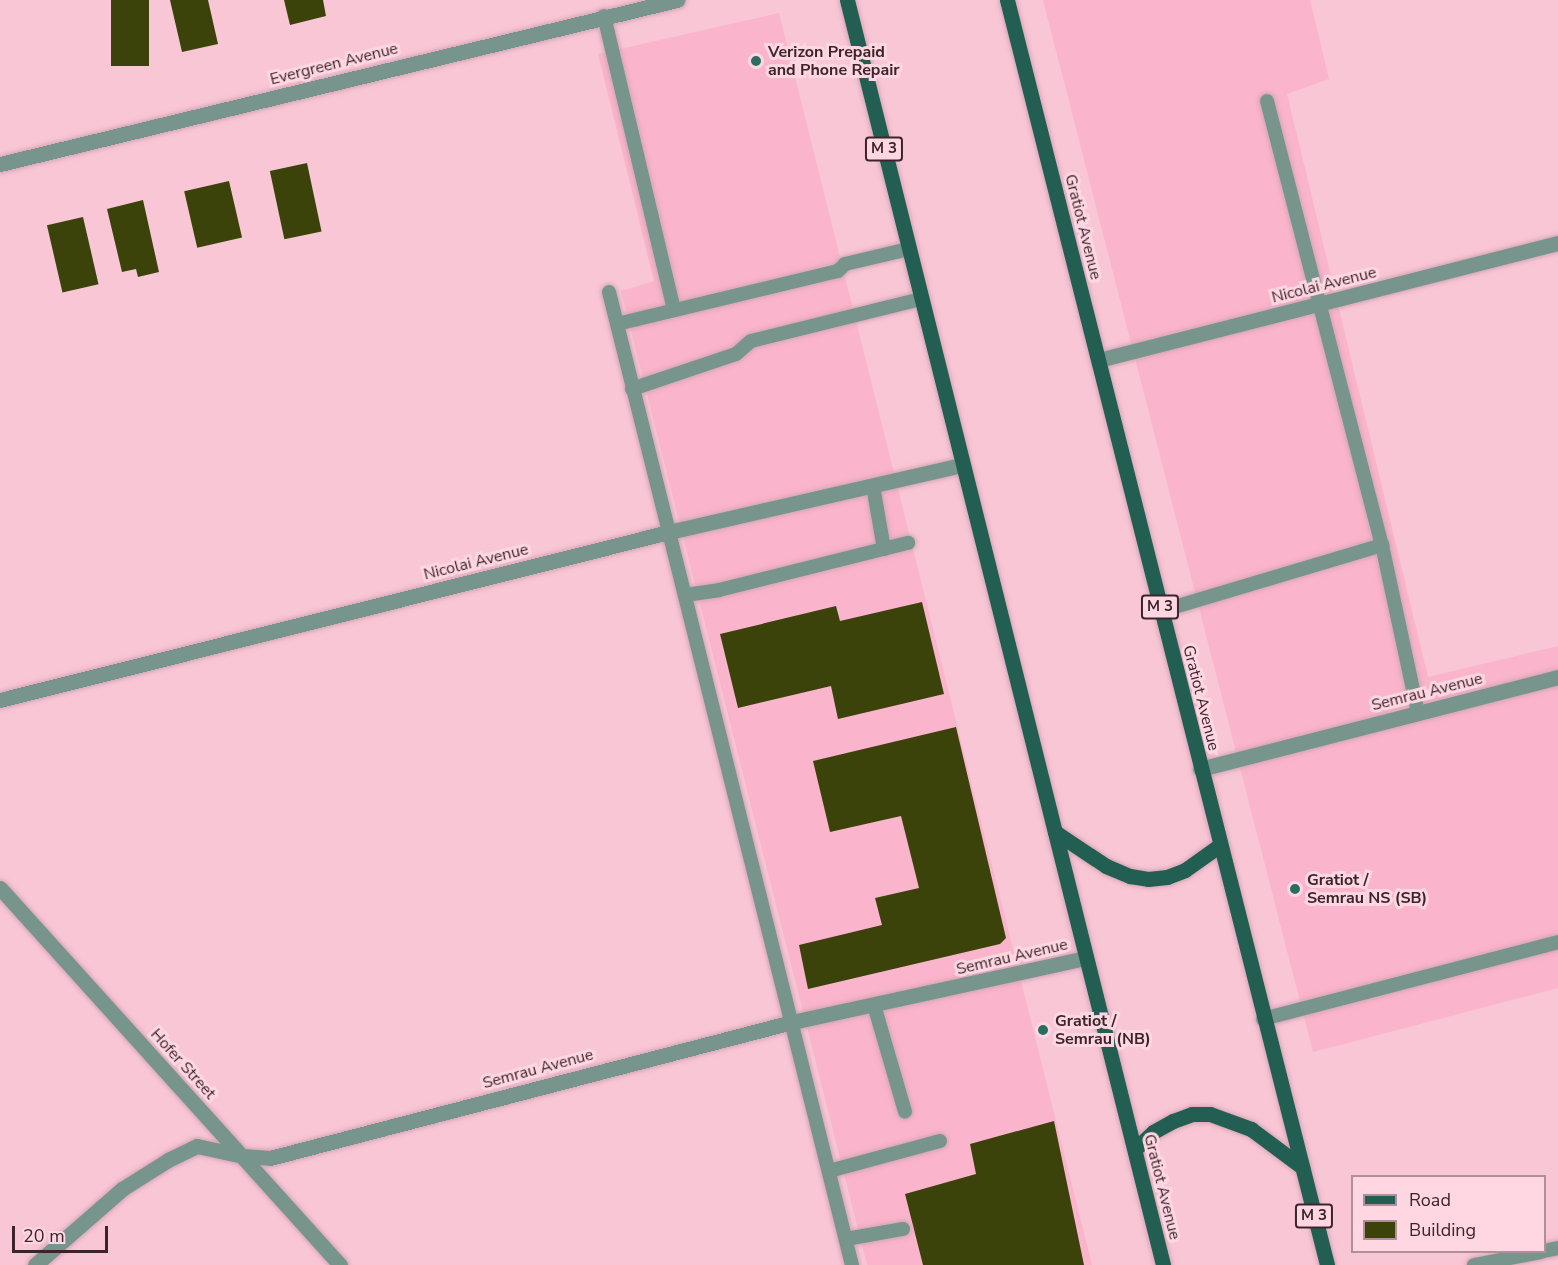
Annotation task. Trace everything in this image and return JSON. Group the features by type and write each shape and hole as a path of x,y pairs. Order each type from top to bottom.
{"main road":[{"name":"Gratiot Avenue","path":"847,0 1163,1265"},
{"name":"Gratiot Avenue","path":"1007,0 1327,1265"},
{"path":"1055,832 1106,866 1130,876 1148,879 1167,877 1185,870 1220,845"},
{"path":"1134,1149 1153,1132 1173,1121 1192,1114 1210,1114 1251,1129 1302,1167"}],"street":[{"name":"Evergreen Avenue","path":"0,164 677,0"},
{"name":"Nicolai Avenue","path":"1099,360 1558,243"},
{"name":"Nicolai Avenue","path":"0,700 669,532 962,465"},
{"name":"Semrau Avenue","path":"1200,769 1558,678"},
{"name":"Hofer Street","path":"0,888 340,1265"},
{"name":"Semrau Avenue","path":"35,1265 122,1189 168,1160 197,1146 243,1156 270,1158 792,1022 1086,958"}],"lane":[{"path":"604,16 674,310"},
{"path":"1267,101 1382,545 1418,713"},
{"path":"617,324 838,271 845,264 909,249"},
{"path":"609,292 852,1265"},
{"path":"632,389 736,354 751,341 921,299"},
{"path":"873,486 884,549"},
{"path":"685,595 719,590 908,543"},
{"path":"1161,611 1382,545"},
{"path":"1263,1019 1558,942"},
{"path":"874,1005 906,1112"},
{"path":"829,1170 940,1141"},
{"path":"846,1239 903,1229"},
{"path":"1474,1265 1533,1253"}],"shaded area":[{"path":"1043,0 1310,0 1329,79 1287,94 1428,677 1558,646 1558,988 1313,1052"},
{"path":"779,13 1092,1265 867,1265 621,291 654,281 598,54"}],"building":[{"path":"111,0 149,0 149,66 111,66"},
{"path":"170,0 208,0 218,44 182,52"},
{"path":"284,0 323,0 326,16 290,25"},
{"path":"307,163 322,231 284,239 270,171"},
{"path":"229,181 242,238 197,248 184,191"},
{"path":"143,200 159,272 138,277 136,269 122,272 107,209"},
{"path":"83,217 99,284 62,293 47,225"},
{"path":"922,602 944,694 838,719 831,686 738,708 720,634 836,606 840,621"},
{"path":"956,727 1006,938 1000,944 808,989 799,945 882,925 875,898 919,888 901,816 830,832 813,761"},
{"path":"1054,1121 1084,1265 923,1265 905,1194 976,1174 970,1144"}],"place":[{"name":"Verizon Prepaid and Phone Repair","path":"756,61"},
{"name":"Gratiot / Semrau NS (SB)","path":"1295,889"},
{"name":"Gratiot / Semrau (NB)","path":"1043,1030"}]}
